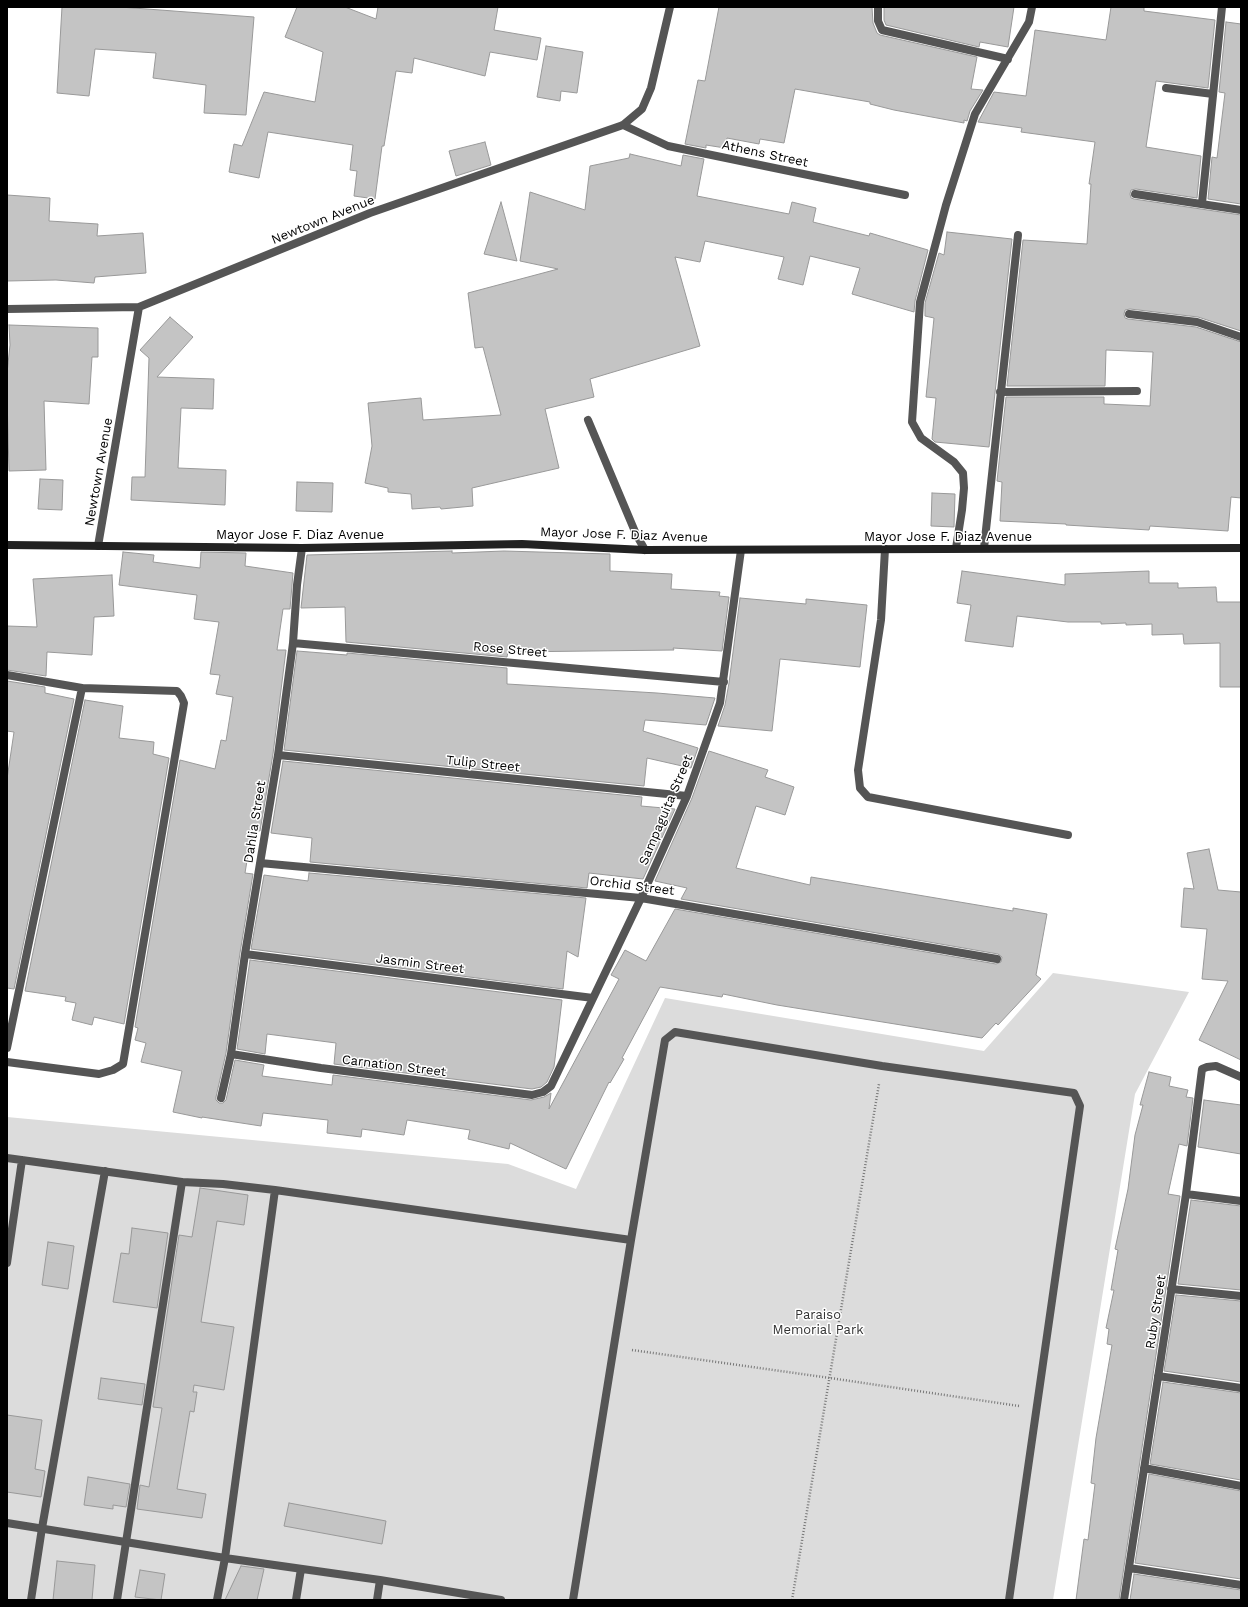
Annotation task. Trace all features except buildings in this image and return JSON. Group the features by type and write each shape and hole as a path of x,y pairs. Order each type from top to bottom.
{"street":[{"name":"Newtown Avenue","path":"98,546 139,307 370,213 623,125 642,109 651,88 670,7"},
{"path":"878,7 878,22 882,30 1008,59"},
{"path":"956,548 963,496 963,474 954,462 921,438 912,422 920,302 946,205 975,114 1029,22 1032,7"},
{"path":"1202,203 1222,7"},
{"path":"1166,88 1213,94"},
{"name":"Athens Street","path":"623,125 668,146 905,196"},
{"path":"1135,194 1241,210"},
{"path":"984,548 1018,235"},
{"path":"7,310 139,307"},
{"path":"1129,314 1197,322 1241,337"},
{"path":"1000,392 1137,391"},
{"path":"588,420 636,534 645,550"},
{"name":"Mayor Jose F. Diaz Avenue","path":"7,545 302,548 522,544 645,550 1241,548"},
{"name":"Dahlia Street","path":"221,1098 231,1054 245,954 278,755 294,643 297,585 302,548"},
{"path":"884,549 880,620 858,770 860,788 868,797 1068,835"},
{"name":"Sampaguita Street","path":"550,1086 641,898 687,796 720,704 741,550"},
{"name":"Rose Street","path":"294,643 724,682"},
{"path":"7,674 82,688 177,691 184,703 123,1064 113,1070 99,1074 7,1062"},
{"path":"7,1048 82,688"},
{"name":"Tulip Street","path":"278,755 687,796"},
{"name":"Orchid Street","path":"260,864 641,898 997,959"},
{"name":"Jasmin Street","path":"245,954 593,998"},
{"path":"573,1600 613,1348 665,1040 675,1032 882,1066 1074,1093 1080,1106 1009,1600"},
{"name":"Carnation Street","path":"231,1054 321,1068 532,1096 543,1092 550,1086"},
{"name":"Ruby Street","path":"1124,1600 1186,1194 1202,1069 1216,1066 1241,1077"},
{"path":"7,1158 182,1182 223,1184 275,1190 631,1240"},
{"path":"7,1263 22,1160"},
{"path":"31,1600 42,1528 105,1171"},
{"path":"117,1600 182,1182"},
{"path":"217,1600 225,1558 275,1190"},
{"path":"1186,1194 1241,1202"},
{"path":"1171,1289 1241,1296"},
{"path":"1158,1376 1241,1388"},
{"path":"1144,1468 1241,1486"},
{"path":"7,1523 501,1600"},
{"path":"1129,1568 1241,1585"},
{"path":"296,1600 301,1569"},
{"path":"377,1600 380,1580"}],"path":[{"path":"792,1600 882,1066"},
{"path":"613,1348 830,1378 1037,1409"}],"green space":[{"name":"Paraiso Memorial Park","path":"1053,973 1189,992 1135,1094 1053,1600 7,1600 7,1117 508,1164 576,1189 665,998 984,1051"}]}
